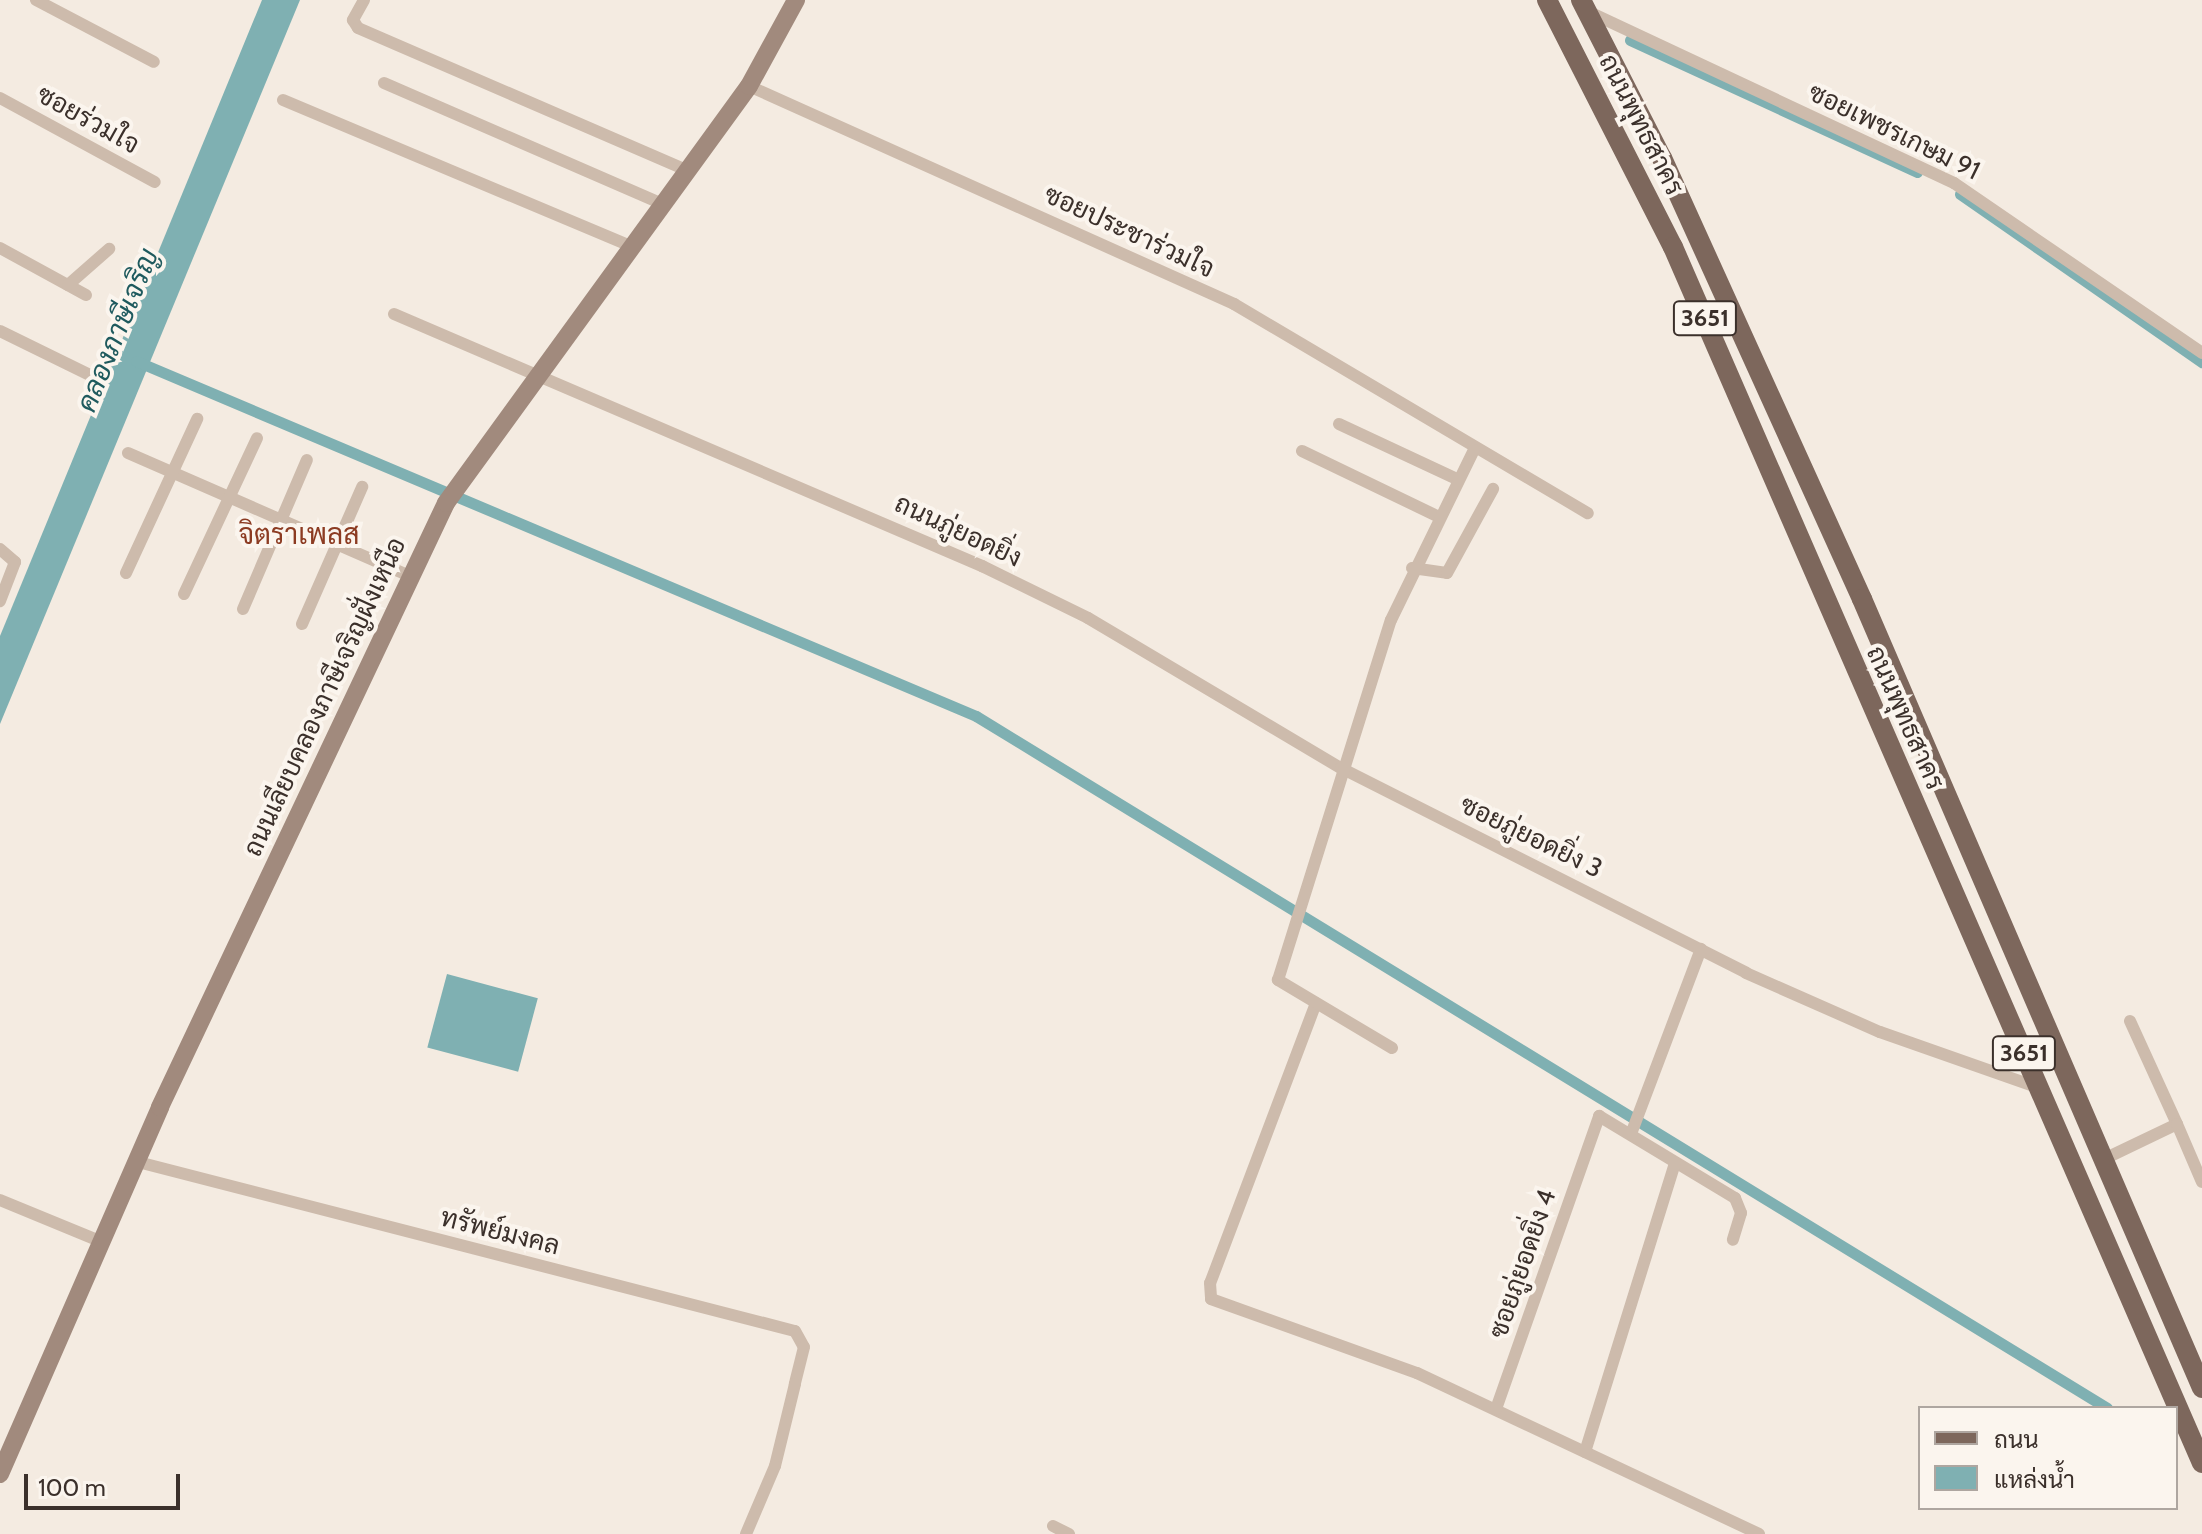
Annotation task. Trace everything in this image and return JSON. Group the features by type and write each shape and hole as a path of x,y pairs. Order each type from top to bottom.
{"main road":[{"name":"ถนนเลียบคลองภาษีเจริญฝั่งเหนือ","path":"0,1474 138,1162 410,576 450,497 749,86 796,0"},
{"name":"ถนนพุทธสาคร","path":"1547,0 1673,247 2177,1406"},
{"name":"ถนนพุทธสาคร","path":"1584,5 1695,228 1876,631 2202,1388"},
{"path":"1844,645 1876,631"},
{"name":"ถนนพุทธสาคร","path":"2178,1408 2202,1463"}],"street":[{"path":"36,0 154,62"},
{"path":"364,0 353,20 358,28 686,170"},
{"name":"ซอยเพชรเกษม 91","path":"1584,5 1954,183 2202,353"},
{"path":"384,83 662,204"},
{"name":"ซอยประชาร่วมใจ","path":"749,86 1234,304 1474,450 1588,513"},
{"name":"ซอยร่วมใจ","path":"0,98 155,182"},
{"path":"283,100 631,246"},
{"path":"0,248 86,295"},
{"path":"68,285 109,249"},
{"name":"ถนนภู่ยอดยิ่ง","path":"394,314 982,566 1088,618 1341,768"},
{"path":"0,331 90,375"},
{"path":"126,573 197,419"},
{"path":"1339,424 1457,479"},
{"path":"184,594 257,438"},
{"path":"1392,1048 1278,980 1307,905 1341,768 1412,568 1474,450"},
{"path":"1302,451 1437,516"},
{"path":"128,453 410,576"},
{"path":"243,609 307,460"},
{"path":"302,624 362,487"},
{"path":"1412,568 1447,573 1493,489"},
{"path":"0,549 14,560 0,601"},
{"name":"ซอยภู่ยอดยิ่ง 3","path":"1341,768 1701,949 1880,1032 2039,1088"},
{"path":"1701,949 1631,1134 1741,1205 1733,1240"},
{"path":"1316,1003 1210,1283 1211,1299 1496,1409 1740,1530 1759,1534"},
{"path":"2130,1021 2202,1182"},
{"name":"ซอยภู่ยอดยิ่ง 4","path":"1496,1409 1588,1132 1599,1116 1631,1134"},
{"path":"2102,1160 2177,1124"},
{"name":"ทรัพย์มงคล","path":"138,1162 783,1327 801,1337 804,1347 775,1466 746,1534"},
{"path":"1585,1452 1675,1163"},
{"path":"0,1200 102,1242"},
{"path":"1053,1526 1069,1534"}],"water":[{"path":"262,0 300,0 0,724 0,636"},
{"path":"447,974 538,998 518,1072 427,1047"}],"waterway":[{"path":"1630,40 1917,172"},
{"path":"1960,194 2202,362"},
{"name":"คลองภาษีเจริญ","path":"136,361 976,716 2104,1406"}],"district":[{"name":"จิตราเพลส","path":"299,534"}]}
